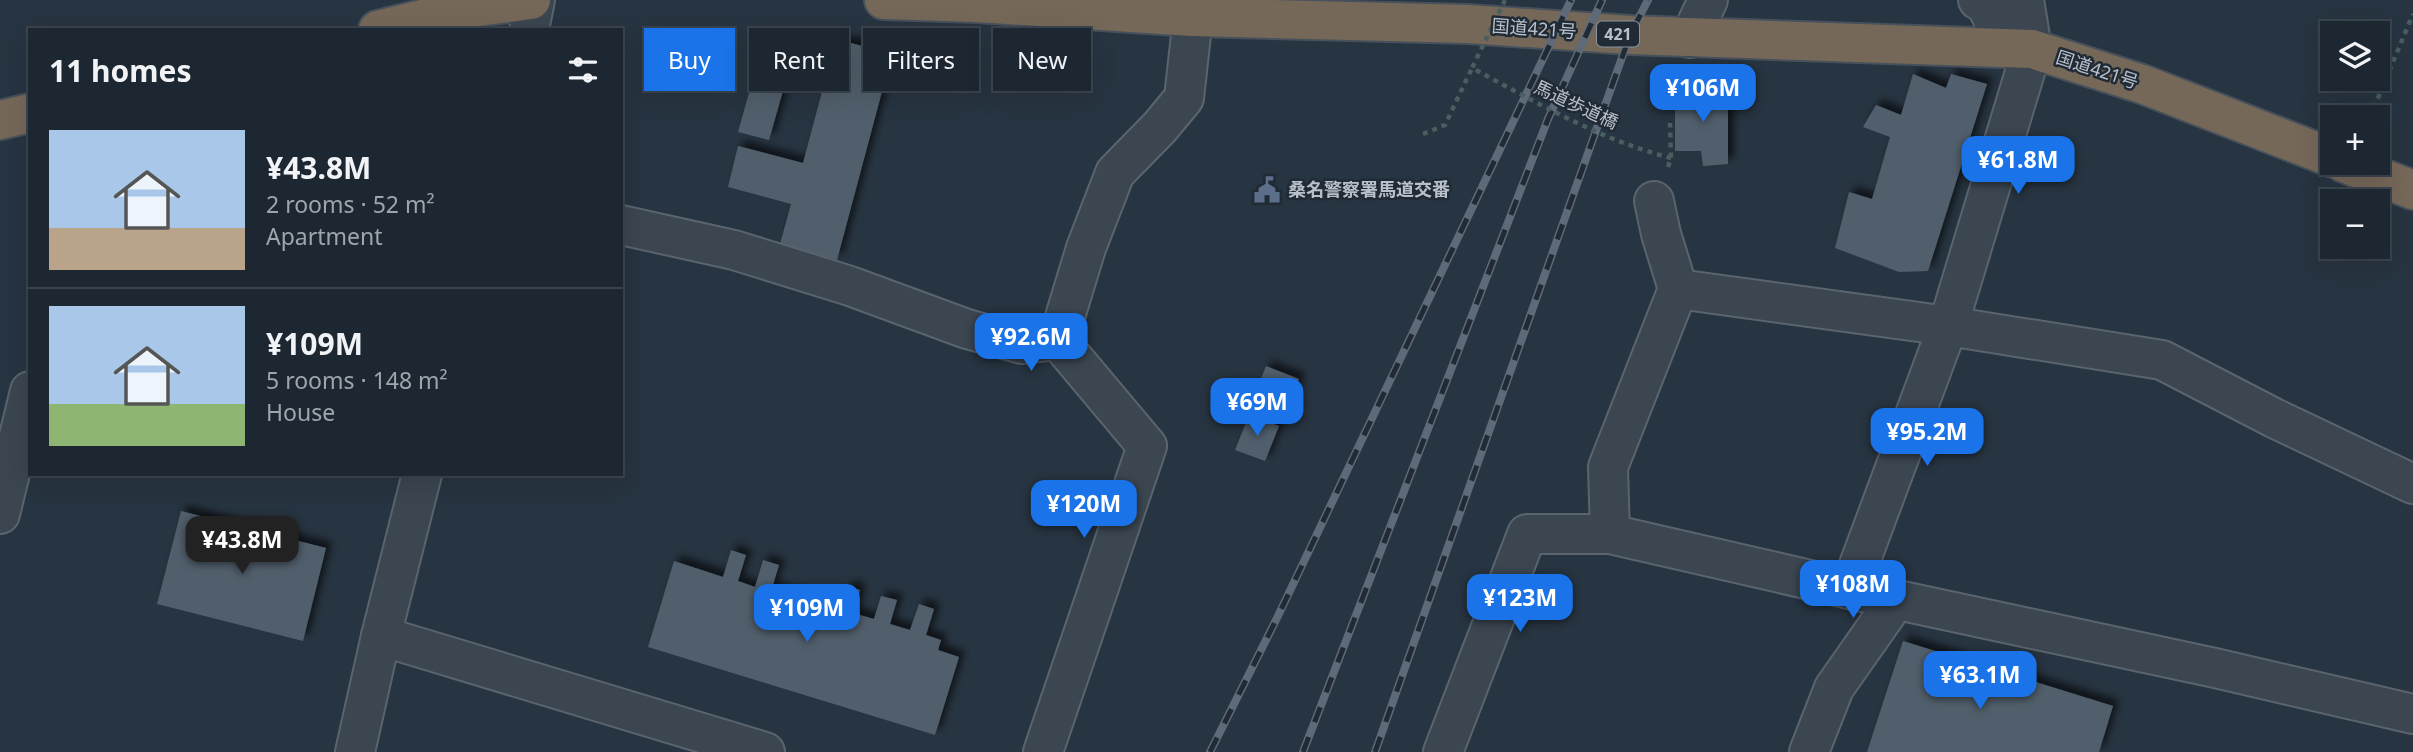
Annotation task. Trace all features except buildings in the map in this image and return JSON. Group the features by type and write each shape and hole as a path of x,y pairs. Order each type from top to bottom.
{"highway":[{"path":"385,28 463,9 533,0"},
{"name":"国道421号","path":"884,0 977,3 1193,17 1474,12 1690,38 2020,48 2142,84 2320,153"},
{"path":"0,120 28,113"},
{"path":"2375,175 2413,190"}],"street":[{"path":"529,28 533,0"},
{"path":"1690,38 1708,0"},
{"path":"1978,0 1985,4 2020,48"},
{"path":"1850,589 1948,326 2020,48 2024,0"},
{"path":"1058,340 1086,248 1115,173 1184,98 1193,17"},
{"path":"1610,534 1608,467 1678,289 1654,201"},
{"path":"623,225 734,250 850,286 967,329 1022,344 1058,340"},
{"path":"1678,289 1948,326 2162,360 2274,418 2413,484"},
{"path":"1043,752 1147,446 1058,340"},
{"path":"0,514 28,399"},
{"path":"355,752 421,476"},
{"path":"1443,752 1527,534 1610,534 2413,714"},
{"path":"1809,752 1834,688 1886,614 1893,599"},
{"path":"381,636 765,752"}],"path":[{"path":"1423,135 1446,125 1505,0"},
{"path":"2375,105 2413,14"},
{"name":"馬道歩道橋","path":"1472,68 1572,121 1648,152 1671,158"}],"railway":[{"path":"1210,752 1277,618 1571,0"},
{"path":"1303,752 1548,119 1602,0"},
{"path":"1375,752 1630,35 1648,0"}],"place":[{"name":"桑名警察署馬道交番","path":"1267,190"}]}
